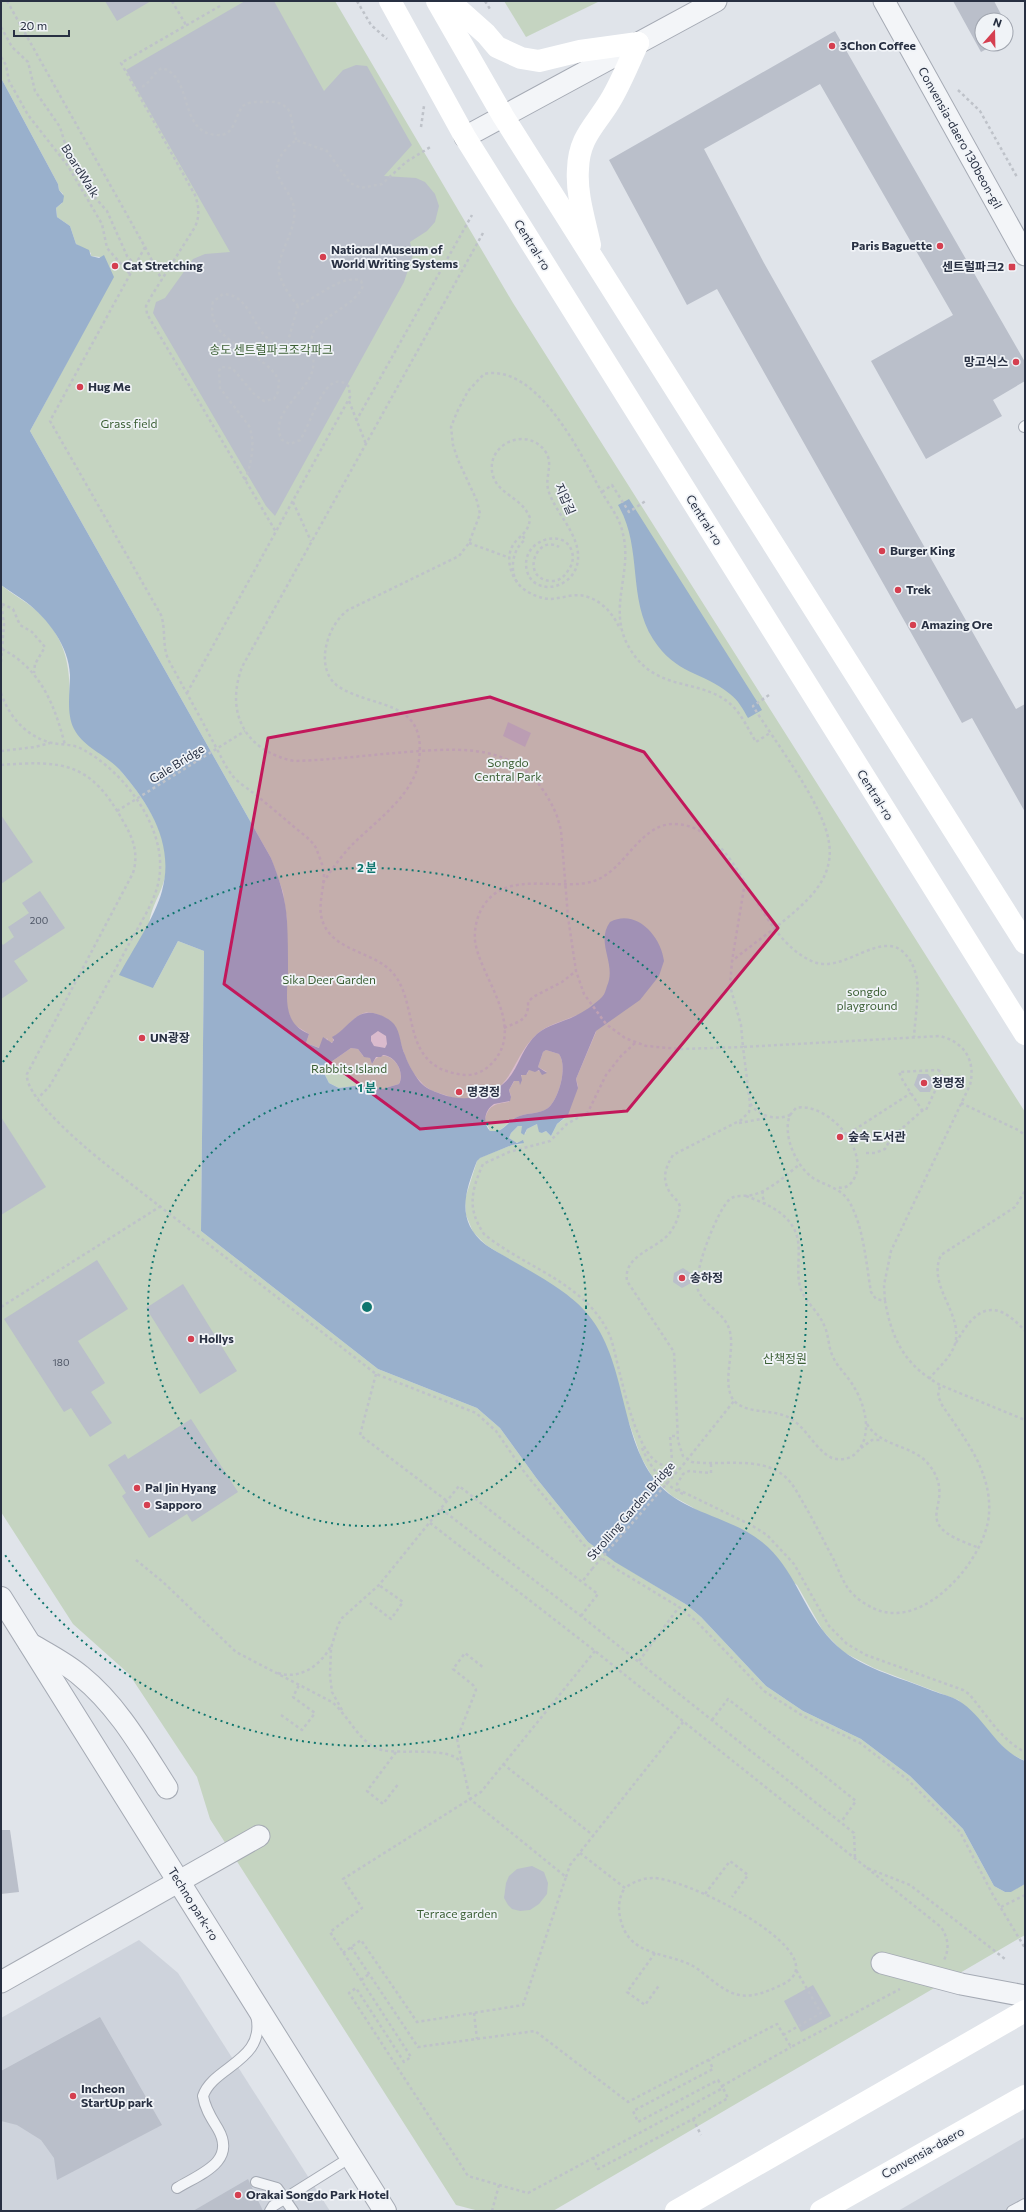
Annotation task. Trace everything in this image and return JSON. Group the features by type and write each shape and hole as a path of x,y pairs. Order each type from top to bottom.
{"main road":[{"name":"Central-ro","path":"390,1 465,137 1019,1013 1025,1034"},
{"path":"437,1 503,116 1025,943"},
{"path":"449,1 486,34 498,47 521,58 539,61 580,51 638,43"},
{"path":"593,258 580,198 578,170 582,146 591,126 610,101 638,43"},
{"path":"676,2211 1025,2011"},
{"name":"Convensia-daero","path":"821,2211 1025,2096"}],"street":[{"path":"465,137 716,1"},
{"name":"Convensia-daero 130beon-gil","path":"884,1 1025,255"},
{"name":"Techno park-ro","path":"1,1598 385,2211"},
{"path":"29,1643 81,1675 114,1707 167,1788"},
{"path":"1,1982 259,1836"},
{"path":"882,1962 961,1984 1025,1996"}],"lane":[{"path":"177,2188 213,2166 222,2156 224,2150 222,2136 207,2111 203,2096 210,2083 242,2059 254,2041 258,2023 249,1994"},
{"path":"270,2211 273,2206 351,2157"},
{"path":"256,2182 274,2186 293,2211"},
{"path":"1012,2211 1025,2204"}],"path":[{"path":"7,1 162,280"},
{"path":"172,1 186,25"},
{"path":"357,1 371,25 391,44"},
{"path":"220,6 121,63 195,195 199,207 199,218 195,227 146,306 147,314 276,533"},
{"name":"BoardWalk","path":"1,27 12,47 28,62 35,91 60,127 68,153 83,170 90,192 107,211 124,249 135,265"},
{"name":"BoardWalk","path":"1,57 6,65 9,82 28,115 64,158 102,224 107,248 130,274"},
{"path":"142,87 148,83 156,72 162,68 170,71 180,82 187,110 206,132 215,135 222,135 233,127 242,107 246,104 269,100 277,102 290,112 296,140"},
{"path":"955,84 958,92 980,111 1017,177"},
{"path":"421,127 425,103"},
{"path":"296,140 315,145 327,151 350,183 361,188 382,184 406,162 432,146"},
{"path":"296,140 284,152 277,166 278,173 293,204 294,218 292,230 279,266 289,294 298,306"},
{"path":"356,421 472,215"},
{"path":"483,233 242,666 235,690 236,714 245,731 258,746 267,752 294,761 420,751 485,751 510,761 534,778 550,799 557,816 560,830 564,884 579,983 591,1004 606,1024 619,1035 635,1043 681,1049 940,1036 956,1042 966,1051 972,1063 972,1077 891,1251 884,1285 889,1323 900,1349 912,1364 929,1379 1025,1420"},
{"path":"145,247 50,421 160,615 165,629 165,651 232,776 311,841 324,870 319,906 325,928 341,943 378,961 395,976 406,1000 419,1048 426,1059 447,1071 462,1075 475,1074 485,1069 496,1059 500,1049 504,1028 497,996 481,961 476,942 475,929 485,902 491,897 511,887 531,884 590,882 603,877 619,864 652,830 673,824 691,828 718,844 729,856 774,927 791,946 805,958 820,964 843,962 882,946 894,947 903,952 912,963 917,980 914,1037"},
{"path":"187,693 348,401 351,393 349,387 341,381 332,383 323,393 300,440 290,444 282,440 278,429 282,416 309,378 314,365 312,342 313,332 320,323 357,295 362,289 363,283 355,280 343,282 298,306 288,341 281,345 276,344 265,335 249,311 235,296 223,294 213,302 213,315 220,330 242,349 267,367 279,382 277,396 274,399 264,401 255,395 232,368 221,367 219,371 220,388 249,426 251,432 251,458 245,481"},
{"path":"323,883 343,854 405,791 416,773 420,751 417,730 406,715 398,709 350,692 337,685 326,663 326,645 332,629 344,613 361,602 459,556 469,543 478,520 479,506 458,460 453,445 451,427 468,391 484,374 508,375 525,384 533,391 569,434 586,461 602,492 616,513 625,541 626,566 619,608 624,639"},
{"path":"348,401 366,444"},
{"name":"지압길","path":"510,558 515,543 527,531 530,522 527,511 519,501 497,485 492,469 494,457 499,449 509,441 521,438 534,442 547,454 550,462 548,489 579,549 579,560 574,572 566,582 556,587 542,585 529,575 526,566 530,551 538,541 546,539 559,540 569,546 573,556 570,569 561,579 555,581 543,579 535,573 533,567 536,555 543,546 550,544 559,547"},
{"path":"602,492 612,485 629,512 647,500"},
{"path":"293,502 312,541"},
{"path":"517,582 513,572 514,559 516,549 525,540 522,536"},
{"path":"469,543 514,559"},
{"path":"510,558 509,570 517,582 530,593 545,599 581,595 595,600 610,613 618,623 624,639 635,656 648,670 672,682 709,693 728,702 738,712 756,742 770,733"},
{"path":"1,603 4,624 1,662"},
{"path":"1,603 12,609 20,625 32,632 45,647 35,664 34,674"},
{"path":"2,649 22,661 34,674 49,695 65,745"},
{"path":"1,693 14,717 28,733 51,742 79,747 92,754 105,764 125,785 144,811 152,828 160,855 160,871 156,891 110,981 49,1087 38,1098"},
{"path":"732,961 815,891 828,866 830,848 827,834 819,815 753,706 769,695"},
{"name":"Gale Bridge","path":"117,811 245,731"},
{"path":"1,751 35,747 51,742"},
{"path":"1,765 47,764 72,769 85,774 98,784 117,811 132,836 135,847 135,866 27,1074 28,1084 38,1098 73,1138 376,1374 476,1413 486,1419 496,1430 525,1473 584,1545 618,1570 679,1607 706,1631 764,1691 803,1716 860,1743 908,1780 960,1832 993,1896 1025,1948"},
{"path":"733,1126 747,1115 750,1103 739,1014 730,986 732,961 745,882"},
{"path":"504,1028 525,1018 529,1009 528,1002 533,997 562,982 576,971"},
{"path":"635,1043 621,1056 606,1075 588,1112 570,1121 550,1141 509,1152 484,1163 472,1200 476,1222 484,1234 576,1292 589,1305 600,1320 616,1352 639,1440 651,1466 664,1482 679,1493 752,1525 772,1539 794,1564 829,1626 847,1644 866,1655 963,1690 969,1694 1005,1737 1015,1747 1025,1752"},
{"path":"866,1153 875,1153 885,1149 890,1139 923,1110 926,1110 942,1076 941,1072 900,1072 903,1081 923,1110"},
{"path":"854,1130 911,1093"},
{"path":"750,1103 761,1114 778,1118"},
{"path":"961,1103 1018,1130 1025,1135"},
{"path":"832,1187 840,1188 847,1186 856,1175 858,1160 851,1144 839,1126 818,1110 800,1107 794,1110 790,1115 788,1135 800,1164 813,1178 832,1187 850,1202 860,1232 871,1292 876,1299 885,1301"},
{"path":"790,1115 778,1118 753,1119 733,1126 673,1155 668,1163 664,1176 668,1188 680,1207 678,1217 668,1235 632,1261 626,1276 627,1281 674,1352 678,1436 681,1451 687,1460 711,1464 762,1465 785,1476 792,1483 813,1518 847,1588 862,1602 885,1613 898,1614 909,1611 933,1600 956,1580 986,1532 988,1522 989,1507 987,1486 977,1459 939,1400 938,1396 940,1385"},
{"path":"800,1164 765,1190 746,1196 733,1197 724,1205 705,1249 696,1283 702,1296 724,1318 729,1327 731,1338 729,1385 734,1401 748,1409 773,1412 791,1419 830,1457 837,1460 850,1458 872,1440 886,1441"},
{"path":"765,1190 762,1198 768,1205"},
{"path":"954,1347 956,1327 939,1283 937,1273 938,1260 944,1251 1015,1207 1025,1191"},
{"path":"746,1196 768,1205 788,1219 794,1227 798,1237 800,1286 824,1325 832,1356 856,1392 866,1424 864,1440 859,1450"},
{"path":"1,1307 161,1206"},
{"path":"929,1379 954,1347 967,1323 976,1314 984,1311 995,1311 1008,1315 1025,1331"},
{"path":"376,1374 360,1435 447,1501"},
{"name":"Strolling Garden Bridge","path":"582,1582 683,1465 734,1401"},
{"path":"866,1424 878,1437 925,1460 932,1469 938,1484 939,1494 936,1516 940,1528 952,1538 977,1547"},
{"path":"639,1440 649,1454 660,1463 667,1465 672,1460 670,1436 678,1436"},
{"path":"696,1500 679,1490 677,1484 678,1480 686,1471 711,1472 711,1464"},
{"path":"270,1670 286,1675 302,1673 322,1659 333,1642 342,1618 379,1585 459,1486 598,1594 581,1616"},
{"path":"441,1509 639,1661 854,1833 855,1858"},
{"path":"430,1523 595,1651 867,1868 910,1886 1006,1959"},
{"path":"136,1560 163,1582 236,1652 299,1685 342,1710"},
{"path":"370,1603 391,1619 403,1602 379,1585"},
{"path":"639,1661 679,1607"},
{"path":"333,1642 330,1663 331,1687 342,1710 369,1744 380,1749 396,1752 437,1752 460,1761 463,1768"},
{"path":"595,1651 481,1792 343,1878 362,1908 330,1932 411,2057 404,2062 356,1988 350,1993 468,2176 528,2193 722,2087 791,2047"},
{"path":"484,1668 465,1653 453,1669 474,1685 476,1690 457,1739 470,1799 566,1877"},
{"path":"281,1715 302,1730 315,1713 293,1696 299,1685"},
{"path":"712,1720 728,1699 856,1801 840,1822"},
{"path":"343,1953 360,1940 417,2022 523,2006 570,1865 684,1722"},
{"path":"396,1752 367,1791 383,1804 399,1783"},
{"path":"503,1764 594,1836"},
{"path":"580,1853 625,1888"},
{"path":"705,1894 730,1861 748,1875 732,1896"},
{"path":"783,2034 821,2013 796,1969 792,1956 774,1936 733,1908 681,1884 653,1878 638,1881 625,1888 621,1893 620,1907 625,1930 636,1945 694,1966 726,1990 742,1996 756,1996 786,1983 794,1974 796,1969"},
{"path":"1001,1907 1025,1895"},
{"path":"351,1947 418,2047 535,2031 628,2102 777,2024"},
{"path":"655,1953 627,1992 645,2005 660,1984"},
{"path":"361,1980 369,1974"},
{"path":"474,2013 477,2039"},
{"path":"593,2158 598,2169 728,2098 718,2080 638,2122 633,2111 713,2069 709,2060"},
{"path":"692,2119 701,2134"},
{"path":"492,2211 499,2185"}],"highlighted area":[{"path":"490,697 644,752 778,928 627,1111 420,1129 224,984 268,738"}],"shaded area":[{"path":"139,1940 178,1973 330,2211 1,2211 1,2018"},
{"path":"1025,2137 1025,2211 898,2211"}],"green space":[{"name":"Songdo Central Park","path":"1,1 335,1 513,303 1025,1112 1025,1761 1009,1753 958,1700 874,1668 843,1652 823,1631 797,1585 692,1507 672,1496 653,1478 641,1457 629,1423 571,1298 486,1245 473,1232 466,1215 465,1199 477,1161 479,1158 512,1145 523,1144 515,1142 509,1138 511,1133 518,1126 522,1126 522,1133 525,1134 527,1129 537,1124 542,1133 546,1131 551,1136 557,1124 564,1119 578,1086 576,1079 596,1032 577,1015 550,1026 536,1035 528,1044 510,1074 494,1091 483,1096 462,1099 453,1098 435,1092 423,1085 405,1057 394,1026 379,1015 364,1013 360,1015 333,1037 333,1042 329,1043 327,1038 320,1048 306,1043 309,1034 293,1024 287,1008 287,920 283,892 271,858 30,431 113,277 100,257 91,256 91,253 76,244 70,226 57,217 56,208 62,203 63,194 59,190 58,184 1,78"},
{"path":"504,1 600,1 526,37"},
{"name":"Terrace garden","path":"1,585 36,610 48,622 56,634 66,659 70,686 70,716 118,767 134,787 148,807 159,828 165,850 166,872 149,924 153,988 178,941 204,951 201,1231 378,1369 477,1408 500,1428 537,1479 588,1542 616,1562 687,1605 701,1617 766,1686 803,1711 861,1739 910,1776 963,1829 994,1886 1005,1892 1010,1892 1025,1884 1025,1935 553,2211 479,2211 456,2205 210,1819 197,1777 129,1674 73,1624 1,1512"},
{"name":"Rabbits Island","path":"351,1048 358,1049 363,1056 370,1058 372,1064 377,1058 382,1056 393,1060 400,1071 401,1077 399,1084 382,1089 361,1085 339,1088 329,1083 325,1075 328,1066 331,1062"},
{"path":"546,1050 559,1054 562,1059 563,1066 559,1090 552,1104 544,1110 515,1118 498,1131 490,1131 485,1120 486,1115 493,1106 509,1102 511,1096 509,1090 515,1080 519,1081 519,1084 522,1074 527,1074 529,1070 547,1072 538,1067 543,1052"}],"water":[{"path":"1,78 58,184 59,190 64,196 63,202 56,208 57,217 70,226 76,244 89,250 91,256 99,258 104,255 114,277 30,431 271,858 282,889 286,913 288,954 287,1000 290,1016 300,1029 309,1034 306,1043 319,1048 323,1037 332,1043 334,1040 332,1037 357,1016 367,1013 374,1013 388,1019 396,1028 403,1051 411,1069 424,1086 441,1094 457,1098 473,1098 496,1089 508,1079 527,1046 537,1034 545,1028 582,1012 603,996 610,970 605,946 605,938 606,930 610,922 620,919 629,919 646,927 652,934 658,942 664,961 659,976 640,1000 596,1031 576,1079 578,1088 568,1115 557,1124 551,1136 546,1131 542,1133 539,1132 537,1124 527,1129 524,1135 521,1133 522,1126 518,1126 511,1133 509,1138 517,1143 523,1140 524,1143 512,1145 480,1158 477,1161 466,1195 466,1216 476,1236 486,1245 564,1292 584,1310 598,1328 608,1348 633,1435 641,1456 652,1476 663,1488 675,1498 689,1506 749,1533 762,1542 783,1564 813,1617 832,1641 842,1650 866,1665 959,1701 976,1715 1006,1749 1025,1761 1025,1884 1011,1892 1005,1892 994,1886 963,1829 910,1776 861,1739 803,1711 766,1686 701,1617 687,1605 615,1562 588,1542 537,1479 500,1428 477,1408 378,1369 201,1231 204,951 178,941 153,988 119,975 149,923 159,901 165,874 165,857 162,841 157,825 149,810 130,782 114,764 83,741 74,729 69,709 69,664 66,654 56,634 42,616 23,600 1,585","holes":["378,1031 386,1036 387,1044 385,1048 374,1046 371,1041 371,1036","351,1048 358,1049 364,1057 370,1058 372,1064 376,1057 381,1057 383,1055 388,1056 392,1058 398,1066 401,1080 399,1084 382,1089 361,1085 339,1088 329,1083 325,1075 331,1062","546,1050 559,1054 562,1059 563,1066 561,1082 552,1104 548,1108 536,1113 519,1116 498,1131 490,1131 485,1120 488,1109 494,1104 510,1101 511,1097 509,1090 514,1081 519,1081 520,1085 522,1080 521,1075 526,1075 529,1070 535,1072 539,1070 542,1075 547,1073 538,1067 543,1052"]},
{"path":"629,499 762,710 748,718 733,696 720,687 671,660 653,639 645,623 640,607 630,538 626,521 618,505"}],"building":[{"path":"105,1 151,1 117,21"},
{"name":"송도 센트럴파크조각파크","path":"245,1 274,1 324,91 343,70 356,65 367,66 412,145 384,176 416,178 425,182 435,194 439,206 435,222 427,231 410,242 413,255 404,282 275,516 266,506 153,313 156,302 165,298 193,259 205,254 230,252 126,70"},
{"path":"953,1 994,1 1000,12 974,12 974,39"},
{"path":"835,31 1025,362 1025,381 993,400 1002,416 926,459 871,361 953,315 820,84 704,149 764,263 1016,709 1025,704 1025,812 972,718 962,723 717,289 687,305 609,160"},
{"path":"508,722 531,733 525,747 503,736"},
{"path":"1,815 33,862 1,884"},
{"path":"40,891 65,928 14,961 28,981 1,999 1,942 3,945 14,937 8,927 29,913 22,903"},
{"name":"청명정","path":"918,1074 928,1074 934,1082 930,1092 920,1092 914,1085"},
{"path":"1,1117 46,1187 1,1215"},
{"path":"97,1260 128,1309 78,1341 105,1383 91,1392 112,1423 90,1437 71,1408 64,1412 4,1319"},
{"name":"송하정","path":"683,1268 692,1274 691,1283 682,1288 673,1282 674,1273"},
{"name":"Hollys","path":"183,1284 237,1371 200,1394 146,1308"},
{"path":"191,1419 238,1492 192,1522 187,1514 149,1538 122,1496 126,1493 108,1465 125,1454 128,1459"},
{"path":"1,1830 10,1830 19,1892 1,1894"},
{"path":"532,1866 544,1872 548,1883 547,1894 539,1904 530,1910 520,1911 512,1909 504,1898 506,1883 509,1876 517,1869"},
{"path":"813,1985 831,2016 801,2032 784,2001"},
{"name":"Incheon StartUp park","path":"100,2017 162,2125 57,2180 54,2158 41,2140 17,2125 1,2121 1,2071"},
{"name":"Orakai Songdo Park Hotel","path":"248,2179 263,2211 193,2211"}],"place":[{"name":"3Chon Coffee","path":"832,46"},
{"name":"Paris Baguette","path":"940,246"},
{"name":"National Museum of World Writing Systems","path":"323,257"},
{"name":"Cat Stretching","path":"115,266"},
{"name":"센트럴파크2","path":"1012,267"},
{"name":"망고식스","path":"1016,362"},
{"name":"Hug Me","path":"80,387"},
{"name":"Burger King","path":"882,551"},
{"name":"Trek","path":"898,590"},
{"name":"Amazing Ore","path":"913,625"},
{"name":"UN광장","path":"142,1038"},
{"name":"청명정","path":"924,1083"},
{"name":"명경정","path":"459,1092"},
{"name":"숲속 도서관","path":"840,1137"},
{"name":"송하정","path":"682,1278"},
{"name":"Hollys","path":"191,1339"},
{"name":"Pal Jin Hyang","path":"137,1488"},
{"name":"Sapporo","path":"147,1505"},
{"name":"Incheon StartUp park","path":"73,2096"},
{"name":"Orakai Songdo Park Hotel","path":"238,2195"}],"park label":[{"name":"Grass field","path":"129,424"},
{"name":"Sika Deer Garden","path":"329,980"},
{"name":"songdo playground","path":"867,999"},
{"name":"산책정원","path":"785,1359"}]}
